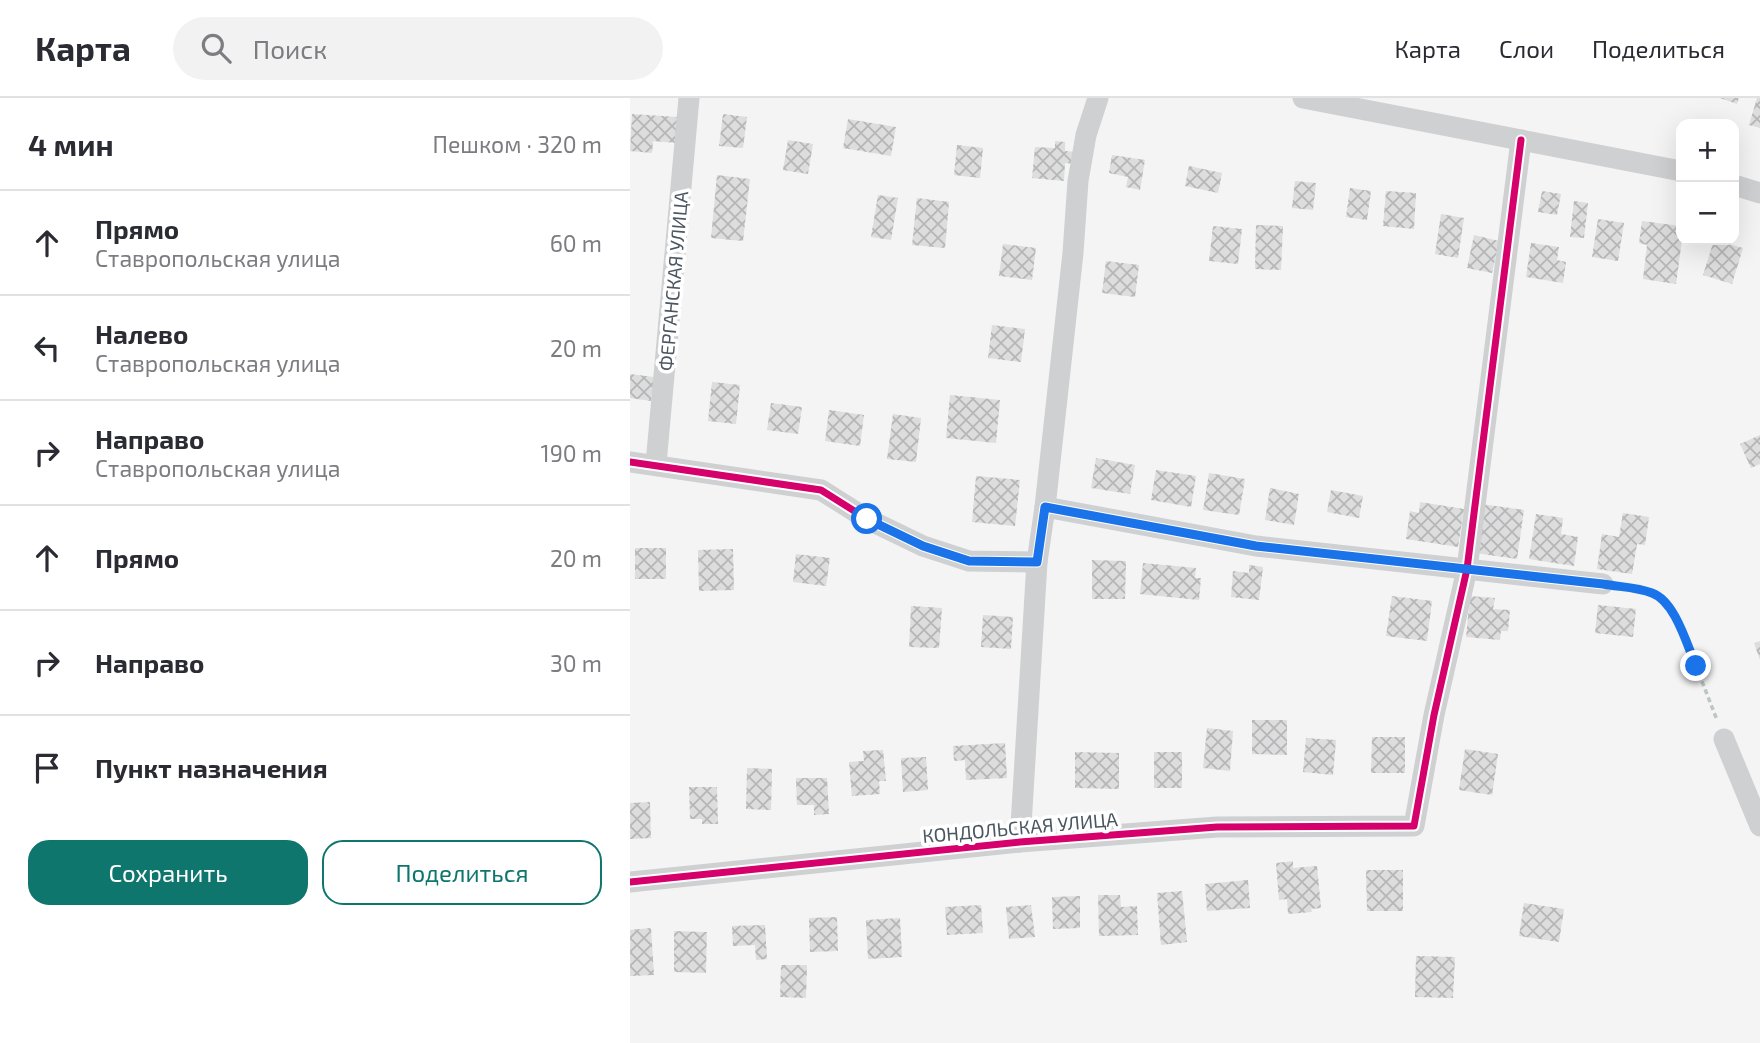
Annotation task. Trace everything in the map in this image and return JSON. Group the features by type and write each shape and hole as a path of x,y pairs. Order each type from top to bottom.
{"street":[{"name":"ФЕРГАНСКАЯ УЛИЦА","path":"656,464 689,98"},
{"path":"1020,842 1037,562 1073,253 1078,181 1086,135 1098,98"},
{"path":"1303,98 1676,170"},
{"path":"1467,569 1521,140"},
{"path":"1739,187 1760,193"},
{"path":"630,462 821,490 867,519 923,546 969,561 1037,562"},
{"path":"1045,507 1256,546 1603,584"},
{"name":"КОНДОЛЬСКАЯ УЛИЦА","path":"630,882 1020,842 1217,827 1414,826 1434,715 1467,569"},
{"path":"1724,739 1760,826"}],"path":[{"path":"1603,584 1652,593 1663,599 1671,608 1724,739"}],"building":[{"path":"1720,98 1739,98 1737,104"},
{"path":"1757,98 1760,98 1760,128 1749,125"},
{"path":"632,114 678,117 677,143 653,141 652,153 630,151"},
{"path":"723,114 747,117 743,148 719,146"},
{"path":"848,119 896,127 891,156 843,148"},
{"path":"788,140 813,144 808,174 783,170"},
{"path":"1055,141 1065,142 1065,151 1077,152 1076,164 1065,163 1064,181 1032,178 1035,147 1055,148"},
{"path":"957,145 983,148 980,178 954,175"},
{"path":"1112,155 1145,160 1140,190 1126,187 1128,177 1109,173"},
{"path":"1189,166 1222,173 1218,193 1185,186"},
{"path":"717,175 750,179 743,241 711,238"},
{"path":"1295,181 1316,183 1313,210 1292,208"},
{"path":"1350,188 1371,191 1367,220 1346,217"},
{"path":"1386,191 1416,193 1414,229 1383,226"},
{"path":"1542,191 1561,194 1557,215 1538,212"},
{"path":"878,195 898,198 891,240 871,237"},
{"path":"917,198 949,202 945,248 912,245"},
{"path":"1574,201 1588,203 1584,238 1570,237"},
{"path":"1441,214 1464,218 1458,258 1435,254"},
{"path":"1598,219 1624,223 1618,261 1592,257"},
{"path":"1642,221 1676,225 1676,245 1681,245 1676,284 1643,279 1647,245 1639,243"},
{"path":"1256,225 1283,226 1281,270 1255,269"},
{"path":"1213,226 1242,229 1238,264 1209,261"},
{"path":"1474,235 1499,241 1492,273 1467,268"},
{"path":"1531,243 1559,247 1557,260 1566,262 1563,283 1526,277"},
{"path":"1003,244 1036,248 1032,280 999,276"},
{"path":"1712,245 1743,248 1732,284 1703,275"},
{"path":"1106,261 1139,265 1135,297 1102,293"},
{"path":"992,325 1025,329 1021,362 988,358"},
{"path":"630,374 654,377 651,401 630,398"},
{"path":"712,382 740,385 736,424 708,421"},
{"path":"950,395 1000,400 996,443 946,438"},
{"path":"771,403 802,407 798,434 767,430"},
{"path":"829,410 864,415 860,446 825,441"},
{"path":"893,414 921,418 916,462 887,459"},
{"path":"1760,435 1760,464 1751,468 1740,444"},
{"path":"1096,458 1135,465 1130,494 1091,488"},
{"path":"1156,470 1196,476 1191,507 1151,500"},
{"path":"1209,473 1245,479 1239,515 1203,510"},
{"path":"976,476 1020,480 1015,526 972,522"},
{"path":"1270,488 1299,494 1294,525 1265,520"},
{"path":"1331,490 1363,496 1359,518 1327,512"},
{"path":"1420,502 1464,509 1458,547 1406,539 1410,511 1419,513"},
{"path":"1482,504 1524,510 1517,559 1475,553"},
{"path":"1623,513 1649,517 1645,545 1637,544 1632,574 1597,569 1602,534 1619,537"},
{"path":"1536,514 1563,518 1561,534 1578,537 1574,566 1529,559"},
{"path":"635,548 666,548 666,579 635,579"},
{"path":"733,549 734,590 699,591 698,550"},
{"path":"796,554 830,558 826,586 793,582"},
{"path":"1092,560 1126,561 1125,599 1092,599"},
{"path":"1143,563 1196,568 1195,578 1201,578 1199,600 1140,594"},
{"path":"1249,565 1263,567 1259,600 1231,597 1233,571 1249,573"},
{"path":"1392,596 1432,601 1427,641 1386,636"},
{"path":"1470,596 1495,598 1493,609 1510,610 1508,631 1501,631 1500,640 1466,637"},
{"path":"1598,605 1636,609 1633,637 1595,633"},
{"path":"911,606 942,608 939,648 909,647"},
{"path":"983,615 1013,617 1011,649 981,647"},
{"path":"1760,641 1760,660 1754,643"},
{"path":"1252,720 1287,720 1287,755 1252,754"},
{"path":"1207,728 1233,731 1230,771 1203,768"},
{"path":"1372,737 1405,737 1405,773 1371,773"},
{"path":"1306,738 1336,740 1333,775 1303,772"},
{"path":"1005,743 1007,778 966,780 965,760 954,761 953,746"},
{"path":"1465,749 1498,754 1492,795 1459,790"},
{"path":"883,750 886,781 879,781 880,794 852,796 849,762 864,761 863,751"},
{"path":"1075,752 1119,753 1119,789 1075,788"},
{"path":"1154,752 1182,752 1182,788 1154,788"},
{"path":"926,757 928,790 903,792 901,758"},
{"path":"747,768 772,769 771,810 746,809"},
{"path":"796,778 827,778 829,814 814,815 814,805 797,805"},
{"path":"689,787 717,787 718,824 702,824 702,819 690,819"},
{"path":"650,802 651,838 630,839 630,803"},
{"path":"1293,861 1293,868 1317,866 1321,908 1311,909 1312,912 1288,914 1287,899 1279,900 1276,863"},
{"path":"1366,870 1403,870 1403,911 1367,911"},
{"path":"1248,880 1250,908 1207,911 1205,884"},
{"path":"1182,891 1187,942 1161,945 1157,893"},
{"path":"1098,895 1120,895 1121,907 1137,906 1138,935 1099,936"},
{"path":"1080,896 1080,928 1053,929 1052,897"},
{"path":"1524,903 1564,909 1559,942 1519,936"},
{"path":"981,905 983,933 947,935 945,907"},
{"path":"1031,905 1035,937 1009,939 1006,907"},
{"path":"837,917 838,951 810,952 809,918"},
{"path":"900,918 902,957 868,959 866,920"},
{"path":"765,925 767,959 756,960 755,945 733,946 732,926"},
{"path":"651,928 654,975 630,976 630,930"},
{"path":"674,931 707,932 706,973 674,972"},
{"path":"1416,956 1455,957 1453,998 1415,997"},
{"path":"781,965 807,965 806,998 780,997"}],"cycle path":[{"path":"630,882 1020,842 1217,827 1414,826 1434,715 1467,569 1521,140"},
{"path":"630,462 821,490 867,519 923,546 969,561 1037,562 1045,507 1256,546 1603,584"}],"route":[{"path":"867,519 923,546 969,561 1037,562 1045,507 1256,546 1603,584 1652,593 1663,599 1671,608 1696,666"}]}
